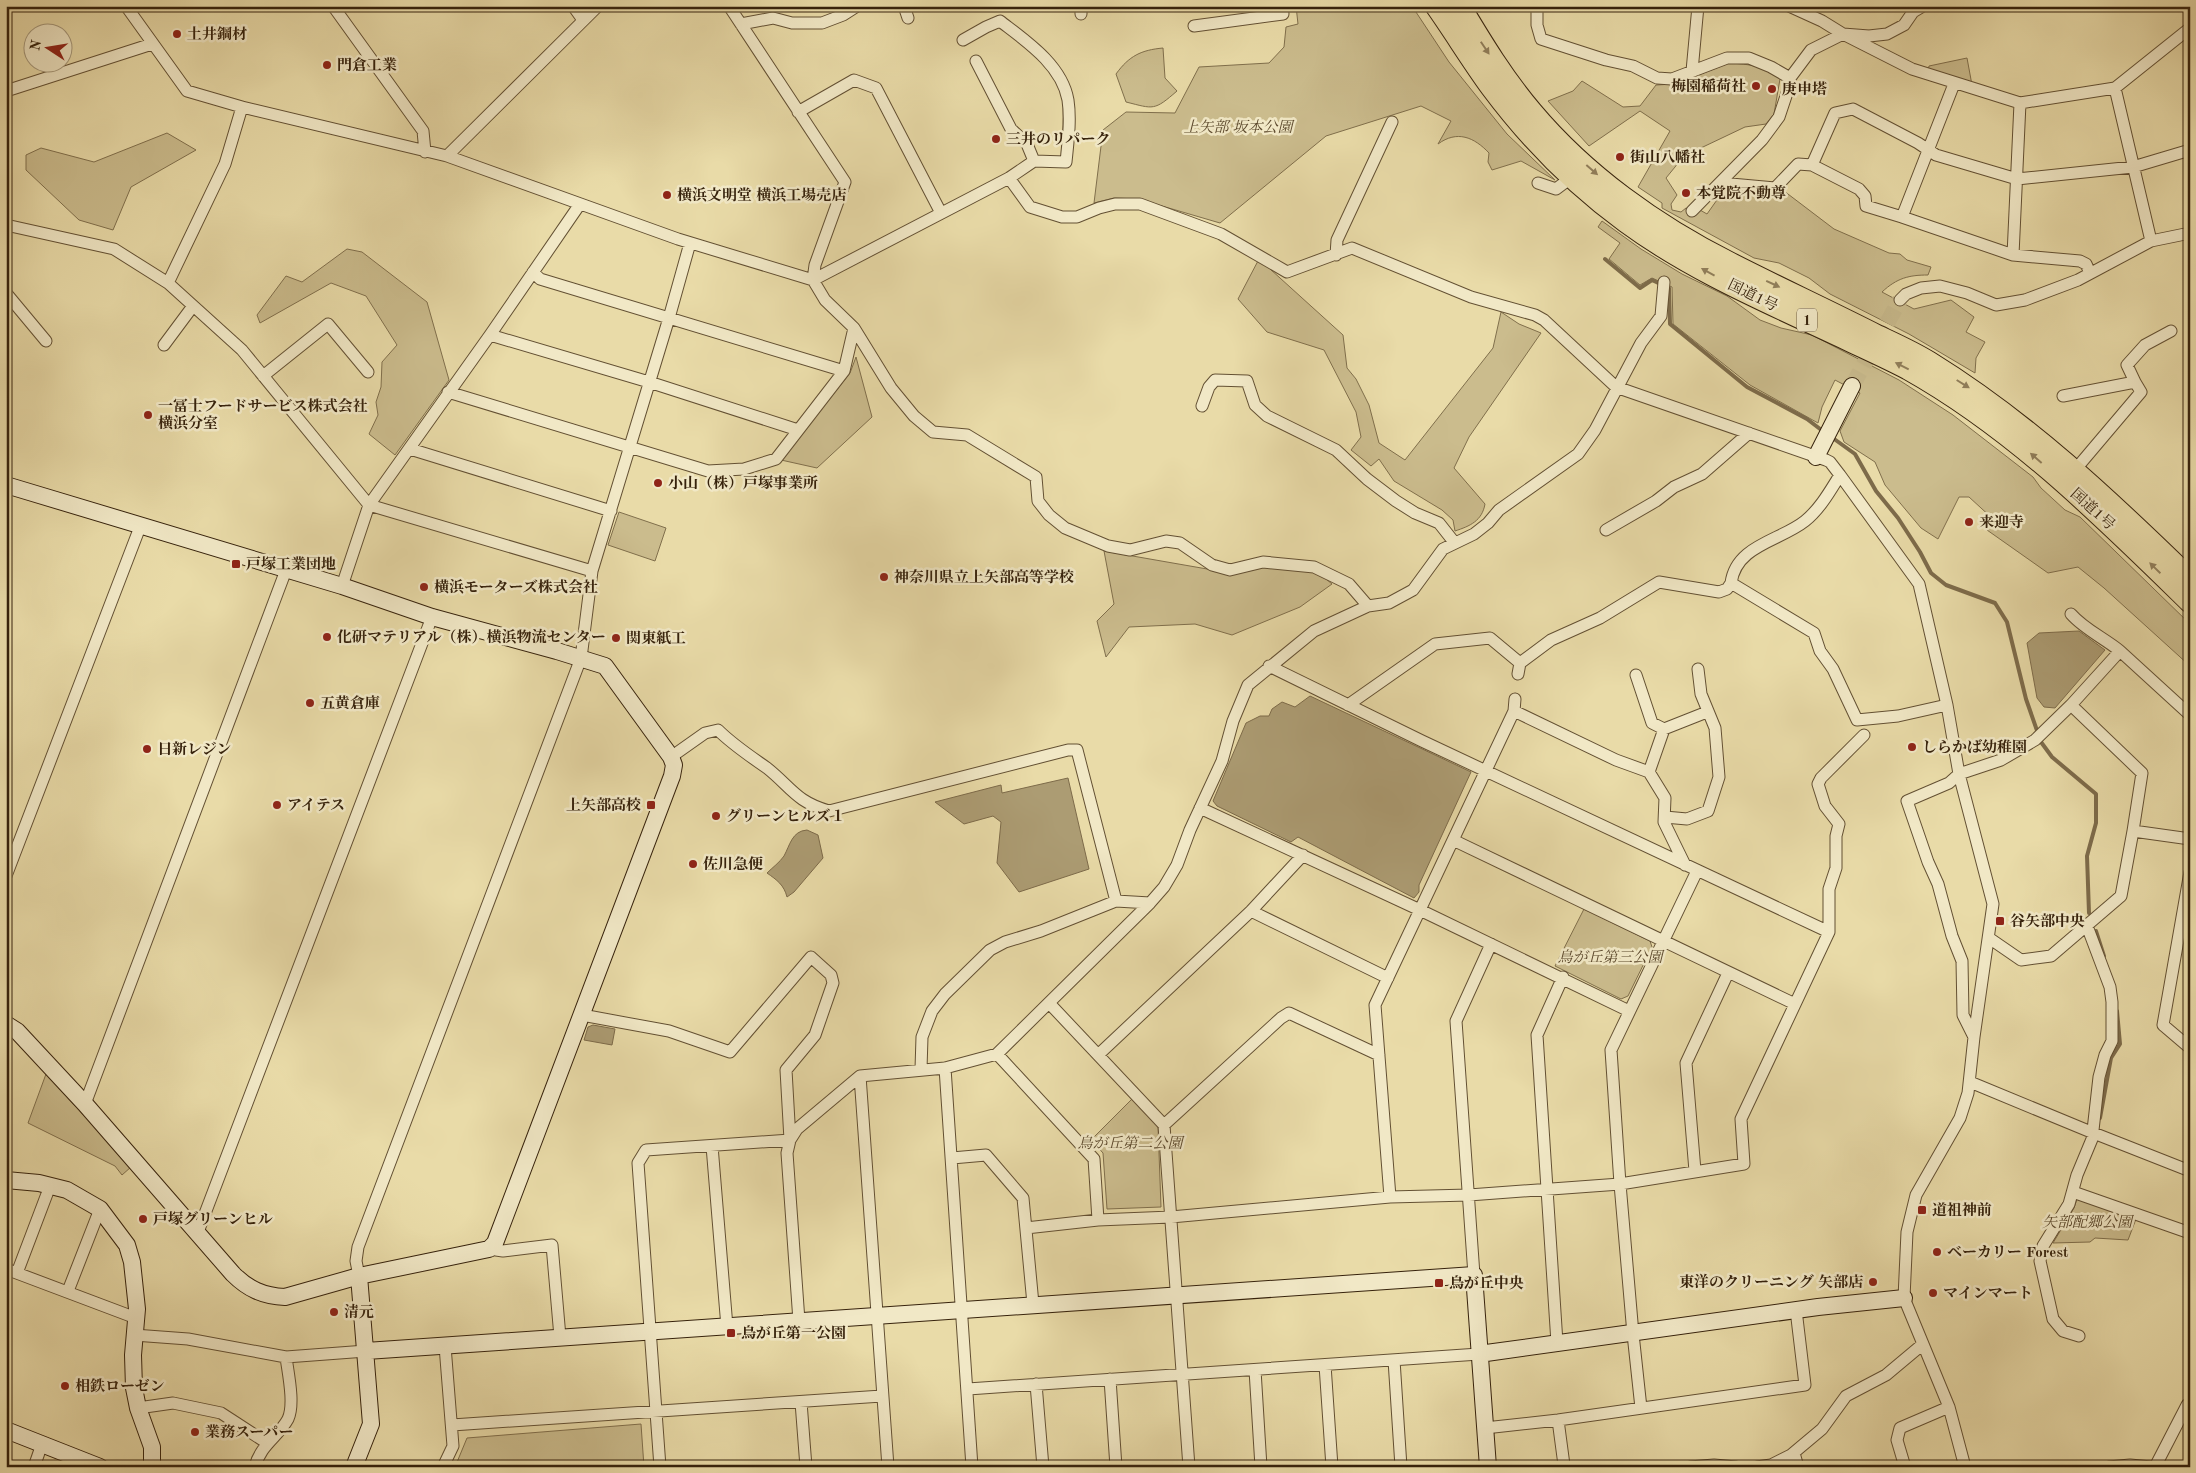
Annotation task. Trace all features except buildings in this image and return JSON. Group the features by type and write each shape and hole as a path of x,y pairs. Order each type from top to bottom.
{"highway":[{"name":"国道1号","path":"1446,10 1492,88 1521,125 1572,177 1626,223 1692,264 1907,369 1962,404 2026,450 2104,518 2190,602"},
{"name":"国道1号","path":"1446,10 1502,72 1532,112 1570,152 1645,213 1728,263 1926,360 2028,430 2188,572"}],"street":[{"path":"126,6 187,90 242,107 446,156 690,243 813,280 1009,178 1034,161 1066,162 1069,128 1068,99 1061,81 1046,60 1000,21 986,26 963,40"},
{"path":"333,6 423,131 425,152"},
{"path":"573,6 583,20"},
{"path":"446,156 598,6"},
{"path":"729,6 845,182 815,265 813,280 825,300 854,328 891,388 914,416 933,432 967,435 1036,477 1038,501 1049,515 1065,528 1108,546 1130,550 1166,541 1180,543 1212,565 1230,570 1263,562 1314,567 1349,584 1368,606"},
{"path":"741,24 773,18 792,23 822,23 857,6"},
{"path":"904,6 908,18"},
{"path":"1194,26 1283,14 1282,6"},
{"path":"1537,6 1537,25 1541,39 1606,60 1633,66 1657,78 1672,79 1727,58 1749,58 1771,66 1790,78"},
{"path":"1692,71 1698,6"},
{"path":"1789,6 1822,21 1843,34 1912,69 1954,84 2020,102 2115,88 2190,28"},
{"path":"1692,211 1762,140 1779,117 1790,78 1811,50 1843,34 1869,36 1887,34 1904,25 1913,12 1923,6"},
{"path":"6,91 152,44"},
{"path":"976,61 1011,128 1027,144 1034,161"},
{"path":"798,112 854,80 876,88 941,213"},
{"path":"1902,217 1954,84"},
{"path":"2115,88 2151,241"},
{"path":"2013,255 2020,102"},
{"path":"168,283 225,164 242,107"},
{"path":"1812,165 1835,113 1853,109 1936,155 2017,179 2133,167 2190,150"},
{"path":"1336,254 1337,240 1392,122"},
{"path":"1720,182 1727,185 1755,185 1775,188 1798,164 1812,165 1859,189 1865,196 1866,206 2013,255 2080,261 2086,264 2090,273"},
{"path":"1538,183 1556,189 1572,177"},
{"path":"1009,178 1030,207 1062,217 1077,217 1115,204 1140,204 1221,234 1286,272 1352,248 1471,296 1535,315 1544,320 1616,387 1830,462 1840,475 1919,584 1947,705 1959,774 1993,904 1974,1037 1970,1082 1960,1118 1916,1195 1907,1232 1904,1298 1949,1407 1965,1467"},
{"path":"342,586 369,505 580,204"},
{"path":"6,225 114,249 168,283 242,350 369,505 592,571"},
{"path":"1900,300 1906,294 1921,288 1940,286 1967,293 1996,305 2005,304 2053,291 2151,241 2190,234"},
{"path":"354,1467 371,1424 366,1351 356,1261 358,1247 581,658 592,571 690,243"},
{"path":"533,272 540,279 844,372"},
{"path":"790,1140 797,1129 860,1076 945,1068 997,1054 1150,904 1164,888 1177,865 1200,808 1222,761 1233,721 1248,685 1314,631 1368,606 1390,603 1413,590 1443,548 1474,534 1488,523 1499,510 1578,454 1595,430 1616,387 1641,343 1660,316 1664,282"},
{"path":"6,294 46,341"},
{"path":"164,344 193,306"},
{"path":"263,376 328,324 368,372"},
{"path":"448,392 708,471 744,469 776,459 844,372 854,328"},
{"path":"2075,470 2142,392 2127,365 2145,345 2171,331"},
{"path":"490,335 649,382 798,430"},
{"path":"1202,406 1209,387 1215,380 1247,381 1254,405 1267,416 1336,450 1396,501 1415,513 1440,523 1454,542"},
{"path":"2063,396 2135,382"},
{"path":"1816,457 1852,386"},
{"path":"1606,530 1674,487 1702,474 1749,433"},
{"path":"410,449 611,511"},
{"path":"1348,705 1435,644 1490,638 1519,668 1551,640 1600,618 1659,582 1719,592 1727,589 1731,583 1732,575 1744,557 1804,522 1819,507 1840,475"},
{"path":"6,485 140,527 342,586 432,616 605,666 671,757 674,766 672,776 496,1243 489,1250"},
{"path":"6,876 140,527"},
{"path":"85,1104 286,570"},
{"path":"1731,583 1814,633 1820,651 1833,669 1857,720 1898,716 1947,705"},
{"path":"2071,614 2079,623 2100,635 2120,651 2190,715"},
{"path":"198,1232 432,616"},
{"path":"1974,1037 1963,1015 1962,961 1952,936 1938,884 1928,862 1908,802 1949,783 1959,774 2001,760 2038,738 2120,651"},
{"path":"1269,666 1486,771 1829,932"},
{"path":"1665,817 1686,819 1708,811 1719,778 1715,728 1701,694 1698,669"},
{"path":"1636,674 1652,723 1664,729 1707,712"},
{"path":"1390,1198 1375,1004 1514,712 1515,699"},
{"path":"1989,938 2021,960 2034,960 2051,956 2121,896 2142,774 2071,705"},
{"path":"1514,712 1616,760 1649,772 1665,798 1664,822 1685,865"},
{"path":"1649,772 1664,729"},
{"path":"671,757 705,732 718,730 733,744 769,770 793,794 816,808 829,811 1068,750 1076,750 1116,900"},
{"path":"1026,1228 1098,1220 1171,1217 1390,1198 1620,1184 1744,1164 1741,1119 1829,932 1830,889 1836,868 1838,824 1825,806 1818,784 1821,778 1864,736"},
{"path":"1200,808 1563,977 1629,1011"},
{"path":"2132,831 2190,839"},
{"path":"1453,840 1795,1004"},
{"path":"1098,1055 1251,911 1303,856"},
{"path":"1641,1408 1620,1184 1611,1050 1697,871"},
{"path":"2190,872 2164,1025 2190,1048"},
{"path":"921,1070 922,1037 932,1011 945,994 990,950 1005,942 1041,931 1116,900 1150,904"},
{"path":"1251,911 1388,978"},
{"path":"2079,1336 2063,1331 2053,1319 2040,1261 2043,1246 2069,1204 2077,1175 2092,1139 2091,1132 2099,1090 2099,1077 2112,1041 2110,987 2087,926"},
{"path":"1488,1467 1456,1021 1491,944"},
{"path":"582,1015 669,1031 730,1052 811,957 831,975 833,982 815,1035 786,1070 790,1140 787,1152 799,1321"},
{"path":"1695,1171 1686,1063 1728,973"},
{"path":"1557,1343 1537,1035 1563,977"},
{"path":"1049,1003 1164,1125 1189,1467"},
{"path":"1164,1125 1281,1018 1289,1013 1379,1055"},
{"path":"6,1024 17,1030 85,1104 246,1286 272,1297 285,1298 359,1276 489,1250 504,1251 552,1245 560,1337"},
{"path":"997,1054 1094,1159 1098,1220"},
{"path":"945,1068 972,1467"},
{"path":"860,1076 888,1467"},
{"path":"1970,1082 2190,1171"},
{"path":"660,1467 638,1163 646,1150 790,1140"},
{"path":"712,1146 727,1327"},
{"path":"952,1158 986,1155 1024,1198 1034,1304"},
{"path":"6,1180 67,1190 100,1209 127,1245 132,1262 136,1318 134,1380 138,1408 152,1447 152,1467"},
{"path":"50,1186 12,1271 136,1318"},
{"path":"2073,1192 2190,1233"},
{"path":"68,1291 100,1209"},
{"path":"134,1335 188,1339 286,1357 727,1327 878,1314 1474,1275"},
{"path":"968,1389 1479,1354 1796,1310 1904,1298"},
{"path":"1486,1428 1558,1420 1806,1385 1796,1310"},
{"path":"1757,1467 1771,1465 1794,1453 1822,1429 1846,1396 1886,1375 1923,1344"},
{"path":"443,1467 453,1446 445,1346"},
{"path":"255,1467 266,1443 287,1420 291,1409 286,1357"},
{"path":"1394,1360 1401,1467"},
{"path":"1324,1365 1332,1467"},
{"path":"1255,1370 1261,1467"},
{"path":"1110,1379 1116,1467"},
{"path":"1036,1384 1043,1467"},
{"path":"452,1425 882,1396"},
{"path":"801,1402 806,1467"},
{"path":"138,1408 173,1403 221,1413 266,1443"},
{"path":"2109,1467 2130,1465 2153,1467 2187,1405 2190,1406"},
{"path":"1905,1467 1897,1440 1900,1428 1949,1407"},
{"path":"1558,1420 1564,1465"},
{"path":"6,1430 100,1467"},
{"path":"34,1467 42,1444"},
{"path":"1794,1453 1798,1467"},
{"path":"1690,1467 1714,1465 1736,1467"}],"green space":[{"name":"上矢部 坂本公園","path":"1296,6 1412,6 1449,62 1507,134 1555,180 1521,161 1492,170 1488,162 1489,153 1471,139 1465,137 1452,137 1438,144 1451,121 1421,106 1326,136 1220,223 1138,199 1114,198 1094,203 1103,130 1126,112 1175,113 1199,67 1269,63 1284,47 1286,27 1298,24"},
{"path":"1163,48 1165,78 1177,91 1153,107 1126,102 1116,74 1136,55 1148,50"},
{"path":"1967,58 1972,85 1928,71 1929,66"},
{"path":"1729,63 1756,66 1769,71 1780,79 1774,114 1766,124 1745,127 1684,156 1666,178 1677,195 1671,204 1672,210 1681,212 1686,208 1700,210 1707,214 1724,190 1753,190 1770,193 1784,191 1834,229 1889,253 1900,254 1907,260 1931,267 1928,275 1904,278 1893,283 1882,292 1914,309 1951,300 1974,317 1966,332 1985,342 1976,358 1975,373 1909,334 1830,294 1809,278 1779,263 1754,258 1662,208 1662,203 1638,187 1670,131 1640,111 1589,146 1548,101 1573,91 1582,81 1623,107 1640,106 1656,85 1675,84"},
{"path":"167,133 196,150 131,187 113,230 79,220 26,170 26,155 41,148 94,162"},
{"path":"1602,221 1641,249 1682,274 1727,296 1760,320 1781,328 1812,335 1899,380 1953,415 2033,477 2041,488 2065,510 2080,517 2190,624 2190,666 2078,567 2048,573 1987,530 1993,519 1969,497 1959,497 1938,539 1921,528 1885,485 1875,462 1844,442 1840,431 1860,393 1835,380 1822,407 1818,423 1750,385 1673,324 1672,287 1652,278 1640,285 1609,259 1620,243 1598,227"},
{"path":"347,249 362,252 427,302 449,380 395,455 369,434 378,415 376,402 381,387 382,362 397,345 366,296 331,283 260,323 257,315 286,276 302,282"},
{"path":"1259,259 1343,335 1347,368 1356,379 1369,405 1379,443 1405,460 1493,348 1501,312 1519,324 1541,333 1469,437 1454,468 1485,504 1478,519 1466,527 1455,531 1453,520 1442,510 1394,481 1379,459 1371,466 1351,450 1361,437 1356,412 1324,350 1267,332 1238,299"},
{"path":"856,357 872,417 817,468 781,460 850,373"},
{"path":"619,512 666,528 655,561 608,545"},
{"path":"1104,551 1230,573 1260,565 1314,569 1332,584 1300,607 1232,635 1195,624 1129,627 1106,657 1097,621 1114,604"},
{"name":"鳥が丘第三公園","path":"1584,909 1650,941 1652,947 1628,996 1621,999 1555,966"},
{"path":"46,1074 131,1167 122,1175 115,1166 28,1123"},
{"name":"鳥が丘第二公園","path":"1133,1098 1158,1126 1161,1207 1107,1209 1103,1153 1091,1140"},
{"name":"矢部配郷公園","path":"2077,1199 2136,1219 2128,1240 2095,1238 2090,1242 2053,1243 2074,1208"},
{"path":"641,1424 644,1467 455,1467 467,1438"}],"shaded area":[{"path":"2079,631 2105,650 2055,708 2044,707 2037,698 2027,643 2039,633"},
{"path":"1310,696 1471,772 1419,885 1419,892 1414,898 1298,837 1291,842 1217,806 1213,801 1246,723 1260,716 1269,716 1272,709 1282,702 1295,707"},
{"path":"1068,778 1089,869 1019,892 997,863 1001,822 993,816 964,824 935,802 1001,785 1002,793"},
{"path":"807,830 818,835 823,858 794,892 787,897 780,883 767,873 784,856 795,836"},
{"path":"593,1025 615,1029 612,1045 584,1040 588,1027"}],"waterway":[{"path":"1605,259 1640,288 1652,280 1669,288 1670,324 1747,387 1807,419 1824,432"},
{"path":"1830,436 1855,454 1876,491 1898,518 1931,573 1946,585 1995,603 2007,622 2026,699 2041,742 2052,757 2096,794 2096,823 2087,856 2089,913"},
{"path":"2096,931 2104,956"},
{"path":"2100,1118 2111,1058 2120,1044 2117,1011"}],"tunnel":[{"path":"1852,386 1900,300"}],"place":[{"name":"土井鋼材","path":"177,34"},
{"name":"門倉工業","path":"327,65"},
{"name":"梅園稲荷社","path":"1756,86"},
{"name":"庚申塔","path":"1772,89"},
{"name":"三井のリパーク","path":"996,139"},
{"name":"街山八幡社","path":"1620,157"},
{"name":"本覚院不動尊","path":"1686,193"},
{"name":"横浜文明堂 横浜工場売店","path":"667,195"},
{"name":"一冨士フードサービス株式会社 横浜分室","path":"148,415"},
{"name":"小山（株）戸塚事業所","path":"658,483"},
{"name":"来迎寺","path":"1969,522"},
{"name":"戸塚工業団地","path":"236,564"},
{"name":"神奈川県立上矢部高等学校","path":"884,577"},
{"name":"横浜モーターズ株式会社","path":"424,587"},
{"name":"化研マテリアル（株）横浜物流センター","path":"327,637"},
{"name":"関東紙工","path":"616,638"},
{"name":"五黄倉庫","path":"310,703"},
{"name":"しらかば幼稚園","path":"1912,747"},
{"name":"日新レジン","path":"147,749"},
{"name":"アイテス","path":"277,805"},
{"name":"上矢部高校","path":"651,805"},
{"name":"グリーンヒルズ１","path":"716,816"},
{"name":"佐川急便","path":"693,864"},
{"name":"谷矢部中央","path":"2000,921"},
{"name":"道祖神前","path":"1922,1210"},
{"name":"戸塚グリーンヒル","path":"143,1219"},
{"name":"ベーカリー Forest","path":"1937,1252"},
{"name":"東洋のクリーニング 矢部店","path":"1873,1282"},
{"name":"鳥が丘中央","path":"1439,1283"},
{"name":"マインマート","path":"1933,1293"},
{"name":"清元","path":"334,1312"},
{"name":"鳥が丘第一公園","path":"731,1333"},
{"name":"相鉄ローゼン","path":"65,1386"},
{"name":"業務スーパー","path":"195,1432"}]}
